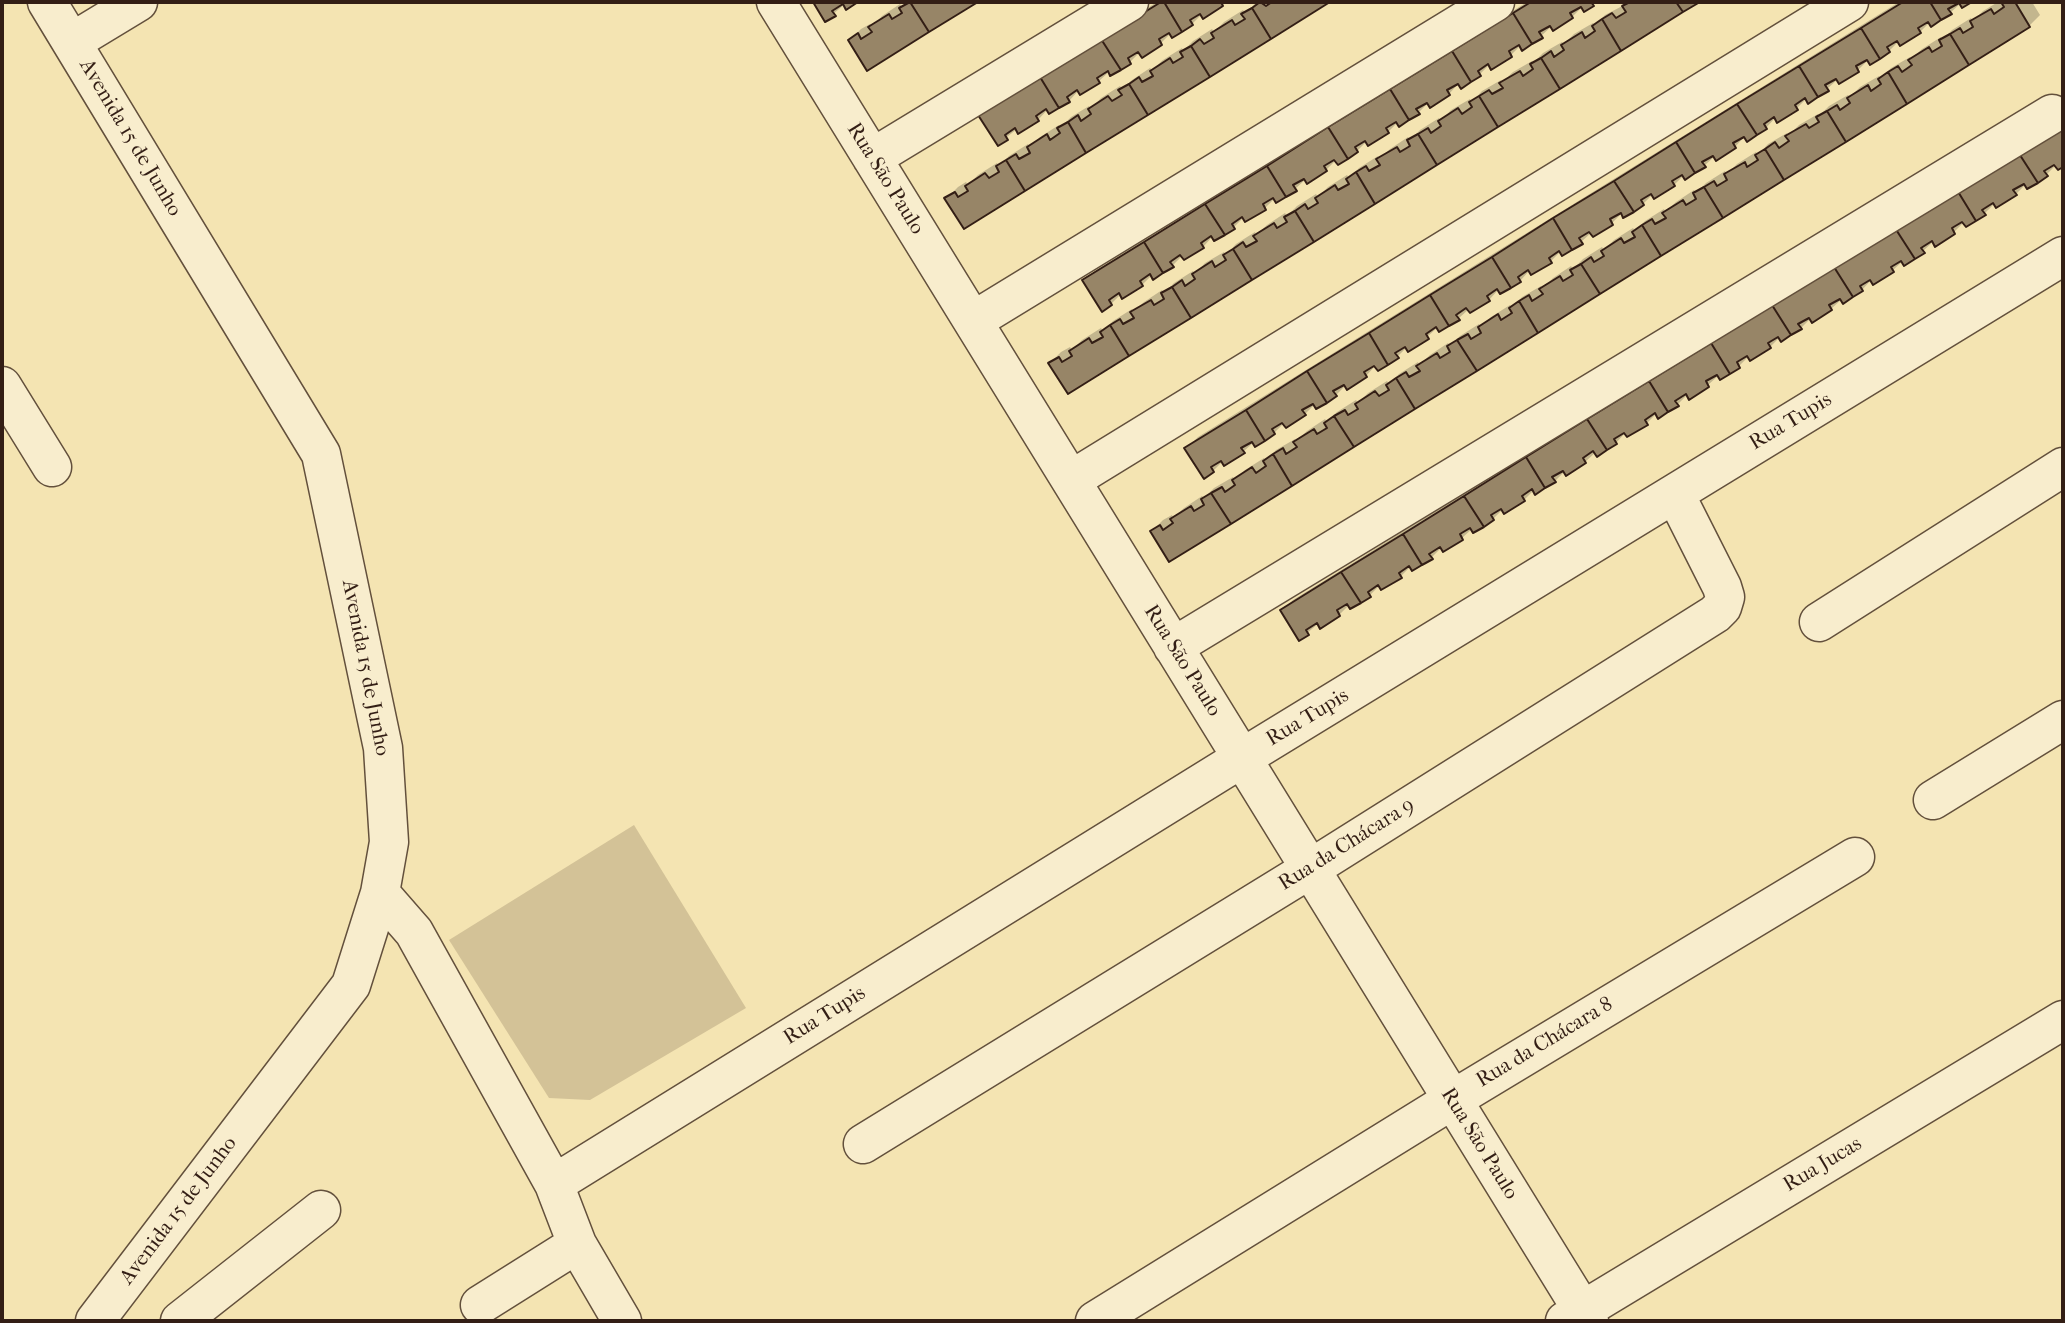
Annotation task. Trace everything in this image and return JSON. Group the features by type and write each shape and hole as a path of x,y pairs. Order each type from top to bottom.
{"street":[{"name":"Avenida 15 de Junho","path":"47,2 321,454 383,748 388,842 380,893 351,985 95,1321"},
{"path":"72,42 138,2"},
{"name":"Rua São Paulo","path":"776,2 1452,1100 1579,1318"},
{"path":"872,158 1129,2"},
{"path":"973,321 1495,2"},
{"path":"1071,480 1849,2"},
{"path":"1173,647 2052,114"},
{"name":"Rua Tupis","path":"554,1184 1242,758 2063,256"},
{"path":"2,386 52,467"},
{"path":"1818,622 2063,467"},
{"name":"Rua da Chácara 9","path":"863,1144 1310,869 1715,614 1722,607 1725,597 1722,587 1675,494"},
{"path":"1933,800 2063,720"},
{"name":"Rua da Chácara 8","path":"1095,1321 1452,1100 1855,857"},
{"path":"380,893 414,932 554,1184 578,1244 622,1321"},
{"name":"Rua Jucas","path":"1579,1318 2063,1020"},
{"path":"180,1321 321,1210"},
{"path":"480,1306 578,1244"}],"shaded area":[{"path":"634,825 746,1008 590,1100 549,1098 449,940"}],"building":[{"path":"813,2 858,2 846,10 843,4 832,11 836,16 825,22"},
{"path":"910,2 929,32 867,71 848,40 858,33 861,39 872,32 868,27 889,14 892,19 902,13 899,8"},
{"path":"910,2 978,2 929,32"},
{"path":"1164,2 1182,32 1172,38 1169,33 1159,39 1162,45 1142,58 1138,52 1128,58 1131,64 1121,70 1101,39"},
{"path":"1164,2 1221,2 1223,6 1203,19 1200,14 1190,20 1193,25 1182,32"},
{"path":"1260,2 1266,6 1272,2 1330,2 1271,39 1252,8"},
{"path":"1531,2 1591,2 1594,6 1584,12 1581,7 1570,13 1573,18 1553,31 1550,26 1539,32 1543,38 1532,44 1513,13"},
{"path":"1630,2 1676,2 1683,12 1621,51 1602,19 1612,13 1616,18 1626,12 1622,6"},
{"path":"1676,2 1700,2 1683,12"},
{"path":"1903,2 1930,2 1941,20 1931,27 1928,22 1918,28 1921,33 1900,46 1897,41 1887,47 1890,52 1880,59 1861,28"},
{"path":"1930,2 1972,2 1962,8 1959,3 1948,9 1952,14 1941,20"},
{"path":"2001,2 2015,2 2030,27 1969,65 1950,34 1960,28 1963,33 1973,27 1970,21 1991,9 1994,14 2004,7"},
{"path":"1252,8 1271,39 1210,77 1191,46 1200,39 1204,44 1214,38 1211,33 1232,20 1235,25 1245,19 1241,14"},
{"path":"1513,13 1532,44 1522,51 1519,45 1509,51 1512,57 1491,70 1488,64 1478,71 1481,76 1471,82 1452,51"},
{"path":"1602,19 1621,51 1560,89 1541,58 1551,51 1554,57 1564,50 1561,45 1582,32 1585,38 1595,31 1592,26"},
{"path":"1861,28 1880,59 1870,65 1867,60 1856,66 1859,72 1839,84 1836,79 1825,85 1829,91 1818,97 1799,66"},
{"path":"1950,34 1969,65 1907,104 1888,72 1898,66 1902,72 1912,65 1908,60 1929,47 1932,52 1942,46 1939,40"},
{"path":"1101,39 1121,70 1110,76 1108,71 1097,78 1100,83 1080,95 1077,90 1067,97 1070,102 1059,108 1040,77"},
{"path":"1191,46 1210,77 1148,115 1129,84 1139,77 1142,82 1153,76 1150,71 1170,58 1173,63 1183,57 1180,52"},
{"path":"1452,51 1471,82 1461,89 1458,84 1447,90 1450,95 1430,108 1427,103 1416,109 1420,114 1409,120 1390,89"},
{"path":"1541,58 1560,89 1498,127 1479,96 1489,90 1492,94 1503,88 1499,83 1520,71 1523,76 1533,69 1530,64"},
{"path":"1799,66 1818,97 1808,104 1805,98 1795,105 1798,110 1777,123 1774,117 1764,124 1767,129 1757,135 1737,104"},
{"path":"1888,72 1907,104 1846,142 1827,111 1837,105 1840,110 1850,103 1847,98 1868,85 1871,91 1881,84 1878,79"},
{"path":"1040,77 1059,108 1049,114 1046,109 1036,116 1039,121 1018,134 1015,128 1005,135 1008,140 998,146 978,115"},
{"path":"1129,84 1148,115 1086,153 1068,122 1078,115 1081,121 1091,114 1088,109 1108,96 1112,101 1122,95 1118,90"},
{"path":"1390,89 1409,120 1399,127 1396,122 1386,128 1389,133 1368,146 1365,141 1355,147 1358,152 1348,159 1328,127"},
{"path":"1479,96 1498,127 1437,165 1418,134 1428,128 1431,133 1441,126 1438,121 1458,108 1462,114 1472,107 1469,102"},
{"path":"1737,104 1757,135 1747,142 1744,137 1733,143 1736,148 1716,161 1713,156 1702,162 1706,167 1695,173 1676,142"},
{"path":"1827,111 1846,142 1784,180 1765,149 1775,142 1779,148 1789,141 1785,136 1806,124 1809,128 1819,122 1816,117"},
{"path":"1068,122 1086,153 1025,191 1006,160 1016,154 1019,159 1030,153 1027,147 1047,134 1050,140 1060,133 1057,128"},
{"path":"2063,124 2063,167 2058,170 2054,165 2044,171 2048,176 2038,183 2018,152"},
{"path":"1328,127 1348,159 1338,165 1334,160 1324,166 1327,171 1307,184 1304,179 1293,185 1297,191 1286,197 1267,166"},
{"path":"1418,134 1437,165 1375,204 1356,172 1366,166 1369,171 1380,165 1376,159 1397,147 1400,152 1410,146 1407,140"},
{"path":"1676,142 1695,173 1685,180 1682,175 1672,181 1675,186 1654,199 1651,194 1641,200 1644,205 1634,212 1614,181"},
{"path":"1765,149 1784,180 1723,218 1704,187 1714,181 1717,186 1727,180 1724,174 1745,162 1747,167 1758,160 1755,155"},
{"path":"2018,152 2038,183 2027,189 2024,184 2013,190 2017,195 1996,208 1993,203 1982,210 1986,215 1976,221 1957,190"},
{"path":"1006,160 1025,191 964,229 944,198 955,192 958,197 968,191 965,186 985,173 989,178 999,172 996,166"},
{"path":"1267,166 1286,197 1276,203 1273,198 1263,204 1266,210 1245,222 1242,217 1232,224 1235,229 1225,235 1205,204"},
{"path":"1356,172 1375,204 1314,242 1295,211 1305,204 1308,209 1318,203 1315,198 1335,185 1338,190 1349,184 1346,179"},
{"path":"1614,181 1634,212 1623,218 1621,213 1610,219 1613,225 1593,237 1589,232 1579,238 1583,244 1572,250 1553,218"},
{"path":"1704,187 1723,218 1661,256 1642,225 1652,219 1655,224 1666,218 1662,213 1683,200 1686,205 1696,199 1693,193"},
{"path":"1957,190 1976,221 1966,227 1962,222 1952,228 1955,234 1935,247 1932,241 1921,248 1925,253 1915,259 1895,228"},
{"path":"1205,204 1225,235 1214,241 1211,236 1201,243 1204,248 1184,260 1180,255 1170,262 1174,267 1163,273 1144,242"},
{"path":"1295,211 1314,242 1252,280 1233,249 1243,242 1246,247 1257,241 1253,236 1274,223 1277,228 1287,222 1284,217"},
{"path":"1553,218 1572,250 1562,256 1559,251 1549,258 1552,263 1531,275 1528,270 1518,277 1521,282 1511,288 1492,257"},
{"path":"1642,225 1661,256 1600,294 1581,264 1591,257 1594,262 1604,256 1601,251 1621,238 1624,243 1635,237 1632,232"},
{"path":"1895,228 1915,259 1904,266 1901,261 1891,267 1894,272 1873,285 1870,280 1860,286 1863,291 1853,297 1834,267"},
{"path":"1144,242 1163,273 1153,280 1150,274 1140,281 1143,286 1122,299 1119,293 1109,300 1112,305 1102,312 1082,280"},
{"path":"1233,249 1252,280 1191,318 1172,287 1182,280 1185,286 1195,279 1192,274 1212,261 1215,267 1226,260 1223,255"},
{"path":"1492,257 1511,288 1500,294 1497,289 1487,296 1490,301 1470,313 1466,308 1456,315 1460,320 1449,326 1430,295"},
{"path":"1581,264 1600,294 1538,333 1519,301 1529,295 1532,301 1543,294 1539,289 1560,276 1563,281 1573,275 1570,270"},
{"path":"1834,267 1853,297 1843,304 1840,299 1829,305 1832,310 1812,323 1809,318 1798,324 1802,329 1791,335 1772,305"},
{"path":"1172,287 1191,318 1129,356 1110,325 1120,319 1123,324 1134,318 1130,312 1151,300 1154,305 1164,299 1161,293"},
{"path":"1430,295 1449,326 1439,332 1436,327 1426,334 1429,339 1408,352 1405,347 1395,353 1399,358 1388,365 1369,333"},
{"path":"1519,301 1538,333 1477,371 1457,340 1468,334 1471,339 1481,333 1478,327 1498,314 1501,320 1512,313 1509,308"},
{"path":"1772,305 1791,335 1781,342 1778,337 1768,343 1771,348 1750,361 1747,356 1737,362 1740,368 1730,374 1711,343"},
{"path":"1110,325 1129,356 1068,394 1048,363 1059,357 1062,362 1072,356 1069,351 1089,338 1092,343 1103,337 1100,332"},
{"path":"1369,333 1388,365 1378,371 1374,366 1364,372 1367,377 1347,390 1344,385 1333,391 1337,396 1327,403 1307,371"},
{"path":"1457,340 1477,371 1415,409 1396,378 1406,372 1409,377 1420,371 1416,366 1437,353 1440,358 1450,352 1447,346"},
{"path":"1711,343 1730,374 1720,380 1717,375 1706,381 1709,387 1689,400 1686,394 1675,401 1679,406 1668,412 1649,381"},
{"path":"1307,371 1327,403 1316,409 1313,404 1302,410 1306,415 1286,428 1282,423 1272,429 1275,434 1265,441 1246,410"},
{"path":"1396,378 1415,409 1354,447 1334,416 1345,410 1348,415 1358,409 1355,404 1375,391 1379,396 1389,390 1386,385"},
{"path":"1649,381 1668,412 1658,419 1655,413 1645,420 1648,425 1627,437 1624,433 1614,439 1617,444 1607,450 1587,419"},
{"path":"1246,410 1265,441 1255,447 1252,442 1241,448 1245,453 1224,466 1221,461 1211,467 1214,472 1204,479 1184,448"},
{"path":"1334,416 1354,447 1292,486 1273,454 1283,448 1286,454 1297,447 1293,442 1314,429 1317,434 1327,428 1324,423"},
{"path":"1587,419 1607,450 1597,457 1593,451 1583,458 1586,463 1566,476 1563,471 1552,477 1556,482 1545,488 1526,457"},
{"path":"1273,454 1292,486 1231,524 1211,493 1222,487 1225,492 1235,485 1232,480 1252,467 1256,473 1266,466 1263,461"},
{"path":"1526,457 1545,488 1535,495 1532,489 1522,496 1525,501 1504,514 1501,509 1491,515 1494,520 1484,527 1464,496"},
{"path":"1211,493 1231,524 1169,562 1150,531 1160,525 1163,530 1173,523 1170,519 1191,506 1194,511 1204,505 1201,499"},
{"path":"1464,496 1484,527 1473,533 1470,528 1460,534 1463,540 1443,552 1440,547 1429,554 1433,559 1422,565 1403,534"},
{"path":"1403,534 1422,565 1412,571 1409,566 1399,573 1402,578 1381,590 1378,585 1368,592 1371,597 1361,603 1341,572"},
{"path":"1341,572 1361,603 1350,609 1347,604 1337,610 1340,616 1320,629 1317,623 1306,630 1309,635 1299,641 1280,610"}]}
